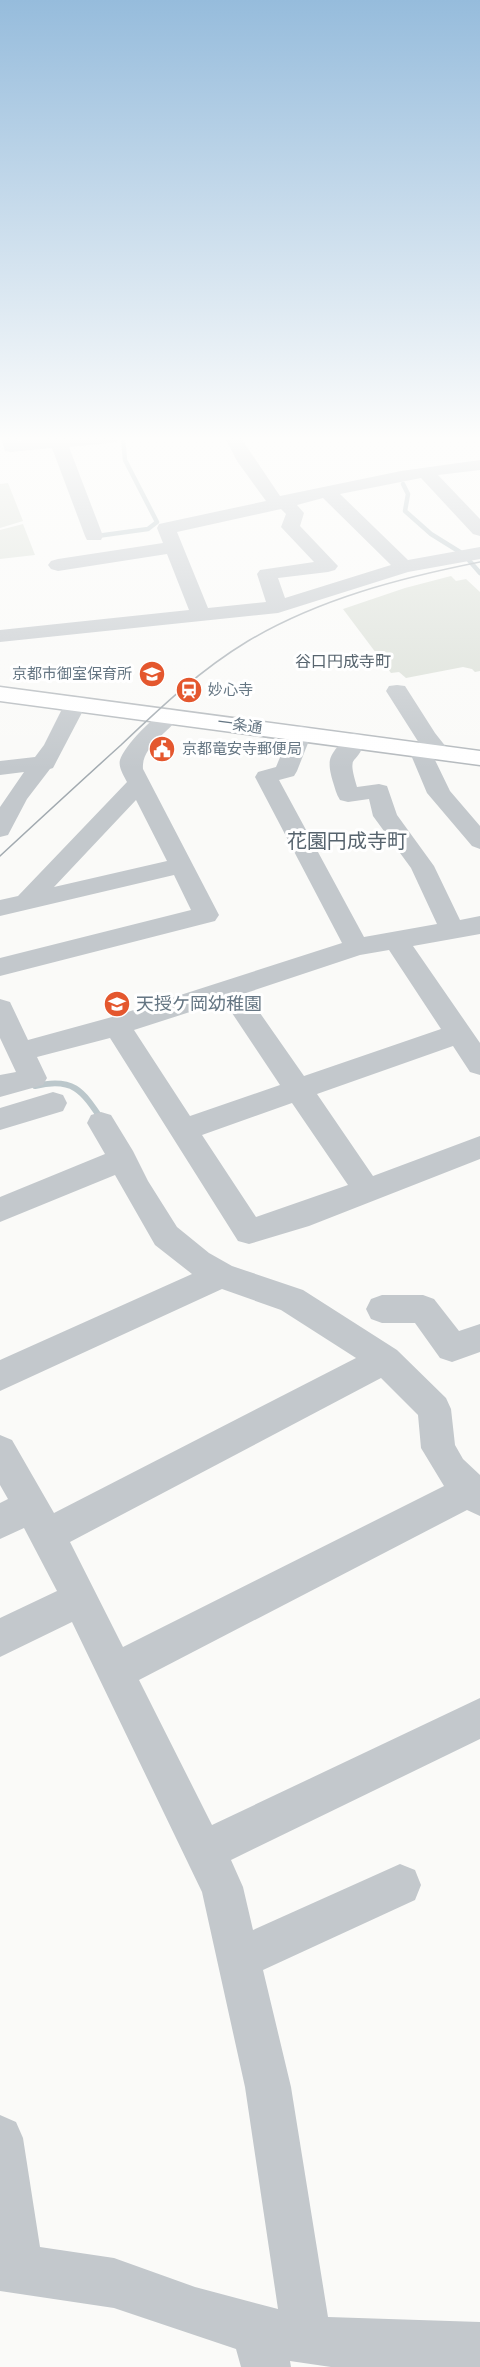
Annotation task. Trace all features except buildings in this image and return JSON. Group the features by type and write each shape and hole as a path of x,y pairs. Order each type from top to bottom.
{"main road":[{"name":"一条通","path":"0,694 480,758"}],"street":[{"path":"58,565 171,548"},
{"path":"174,548 201,616"},
{"path":"278,607 267,574 328,566 311,548"},
{"path":"385,548 404,567"},
{"path":"0,636 278,607 404,567 480,553"},
{"path":"397,691 426,737 431,751 422,755 439,793 480,841"},
{"path":"0,830 16,798 45,763 76,704"},
{"path":"0,967 206,915 132,769 131,760 169,716"},
{"path":"301,733 286,771 266,777 357,947"},
{"path":"354,740 351,750 344,754 339,764 348,795 378,791 385,816 422,866 452,930"},
{"path":"0,768 45,763"},
{"path":"26,902 139,783"},
{"path":"0,908 180,866"},
{"path":"20,1052 117,1026 357,947 480,925"},
{"path":"396,940 480,1065"},
{"path":"229,988 367,1190"},
{"path":"0,1009 33,1078 0,1086"},
{"path":"117,1026 249,1232 298,1217 480,1147"},
{"path":"183,1130 459,1033"},
{"path":"0,1119 53,1103"},
{"path":"101,1123 123,1159 135,1186 166,1236 198,1262 221,1275 292,1300 331,1323 384,1360 434,1409 438,1448 451,1470 475,1495 115,1672"},
{"path":"0,1210 123,1159"},
{"path":"0,1376 221,1275"},
{"path":"382,1309 423,1309 452,1348 480,1338"},
{"path":"26,1521 384,1360"},
{"path":"0,1451 26,1521 80,1599 178,1804 222,1887 268,2087 307,2339"},
{"path":"0,1638 80,1599"},
{"path":"204,1851 480,1718"},
{"path":"240,1959 400,1885"},
{"path":"0,2138 10,2267 114,2283 195,2312 262,2349 307,2339 348,2344 480,2347"}],"shaded area":[{"path":"0,548 32,548 35,555 0,559"},
{"path":"451,576 456,581 466,579 480,592 480,671 475,672 463,667 406,678 399,672 391,673 343,609 405,588"}],"waterway":[{"path":"454,548 460,552"},
{"path":"467,558 480,573"},
{"path":"35,1086 59,1083 75,1088 102,1120"}],"tram line":[{"path":"0,856 151,717 230,652 275,626 332,602 390,583 480,562"}],"place":[{"name":"京都市御室保育所","path":"152,674"},
{"name":"妙心寺","path":"189,690"},
{"name":"京都竜安寺郵便局","path":"162,749"},
{"name":"天授ケ岡幼稚園","path":"117,1004"}],"district":[{"name":"谷口円成寺町","path":"343,661"},
{"name":"花園円成寺町","path":"347,841"}]}
